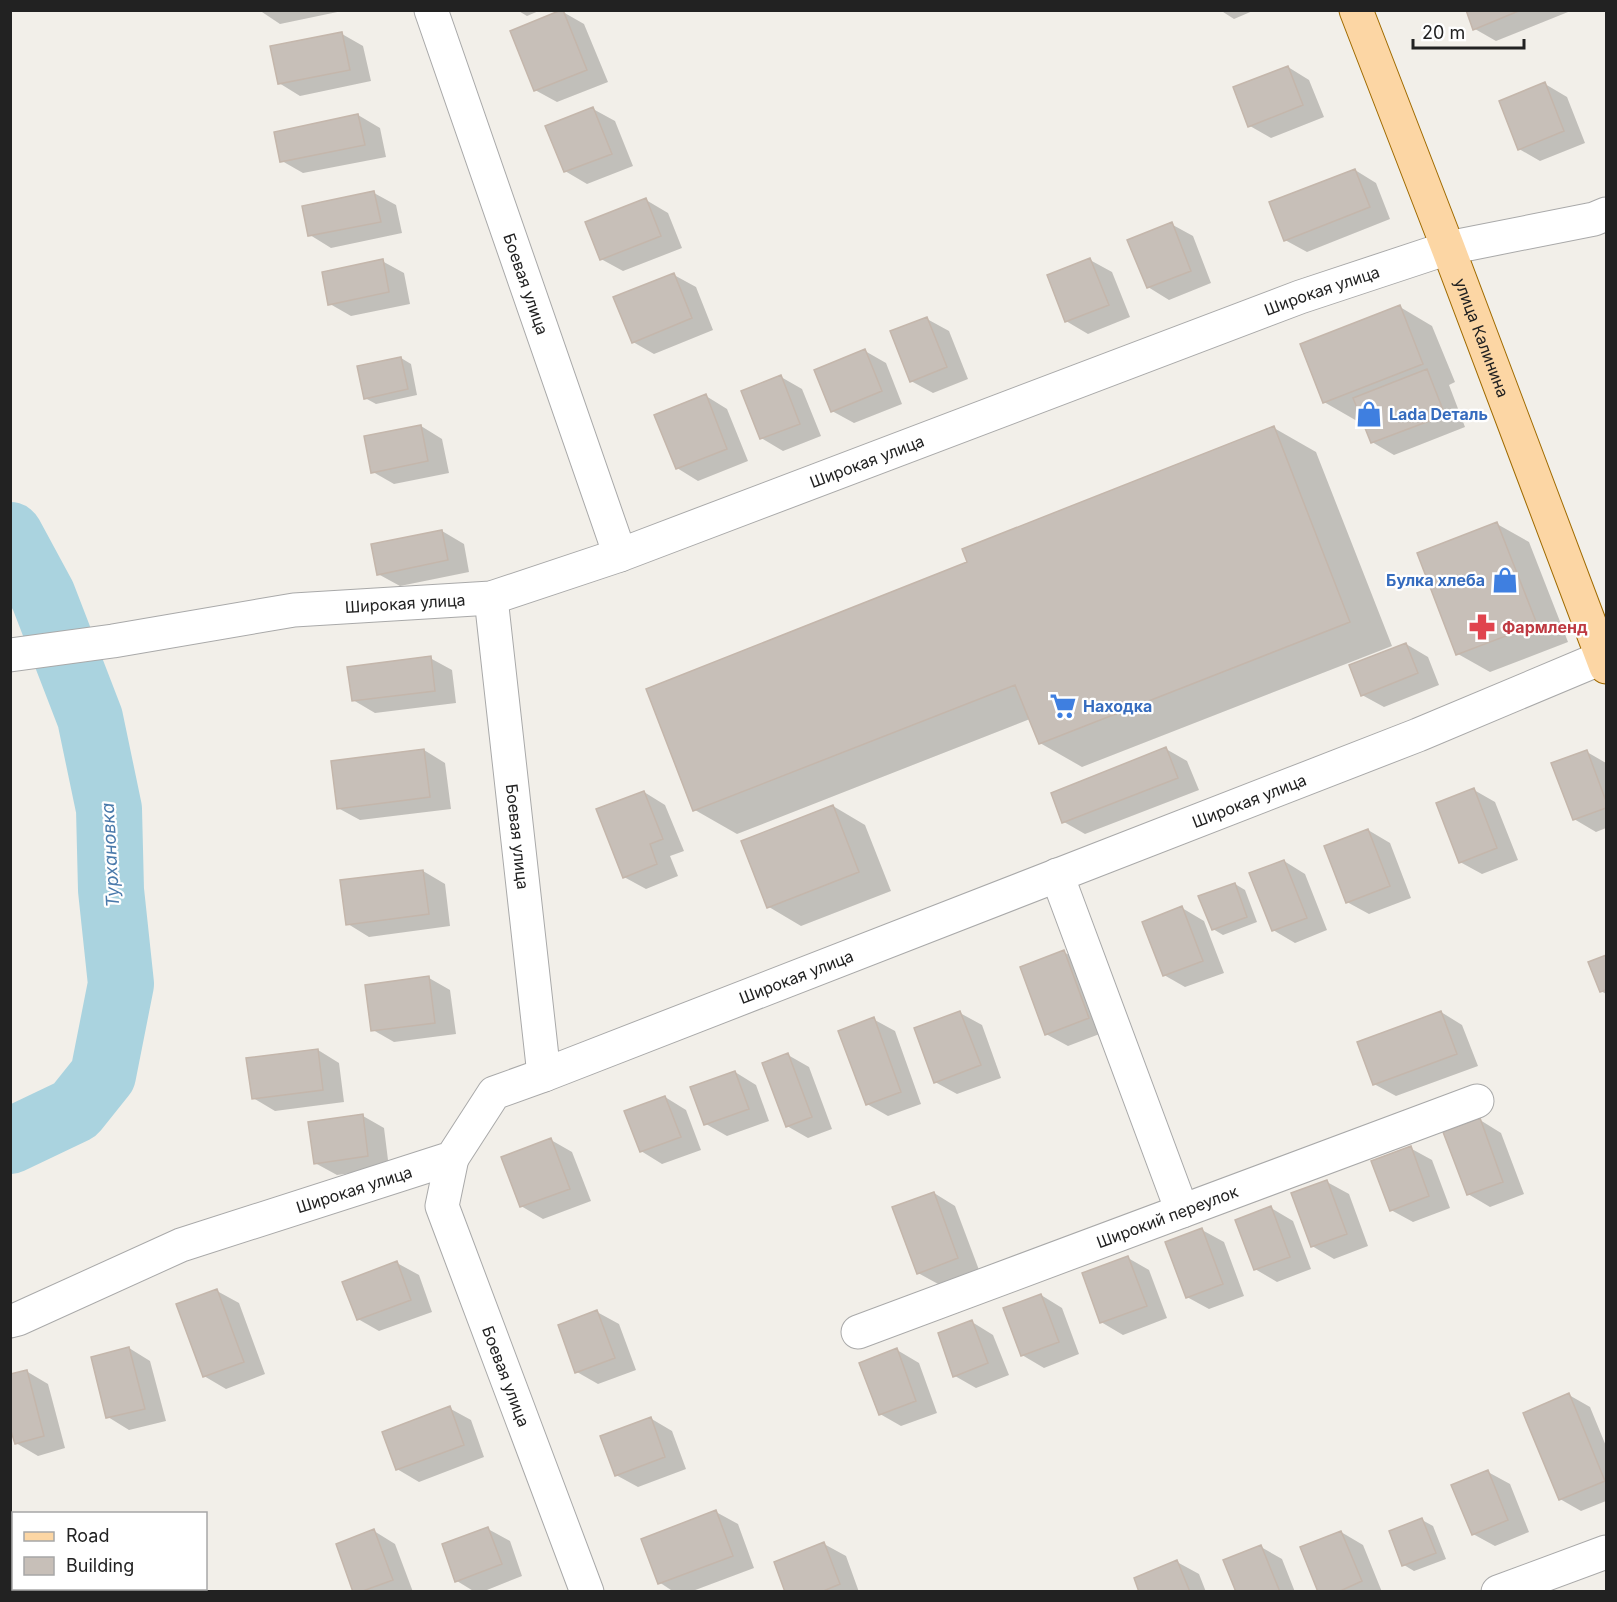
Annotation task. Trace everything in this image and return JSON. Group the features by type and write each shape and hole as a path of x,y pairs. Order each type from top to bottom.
{"main road":[{"name":"улица Калинина","path":"1356,10 1605,660"}],"street":[{"name":"Боевая улица","path":"431,10 620,555"},
{"name":"Широкая улица","path":"10,655 113,641 294,610 491,598 620,555 1300,297 1448,248 1594,219 1606,214"},
{"name":"Боевая улица","path":"491,598 544,1075"},
{"name":"Широкая улица","path":"10,1321 180,1245 452,1158 494,1093 1418,735 1605,660"},
{"path":"1057,875 1182,1211"},
{"name":"Широкий переулок","path":"858,1332 1477,1101"},
{"name":"Боевая улица","path":"452,1158 442,1206 587,1592"},
{"path":"1498,1592 1606,1552"}],"building":[{"path":"563,10 587,70 534,91 510,31"},
{"path":"1466,10 1521,10 1473,30"},
{"path":"342,32 350,70 278,84 270,46"},
{"path":"1288,66 1303,105 1248,127 1233,87"},
{"path":"1545,82 1564,131 1518,150 1499,101"},
{"path":"593,107 612,154 564,172 545,126"},
{"path":"358,114 365,145 280,162 274,132"},
{"path":"1355,169 1370,207 1284,241 1269,202"},
{"path":"374,191 381,222 308,236 302,206"},
{"path":"646,198 661,236 600,260 585,222"},
{"path":"1172,222 1191,271 1147,288 1127,240"},
{"path":"1090,258 1109,305 1065,322 1047,275"},
{"path":"383,259 389,292 328,305 322,272"},
{"path":"674,273 692,318 632,343 613,297"},
{"path":"1400,305 1423,364 1323,403 1300,344"},
{"path":"927,317 947,367 910,382 890,331"},
{"path":"865,349 882,391 831,412 814,370"},
{"path":"401,357 408,389 364,399 357,366"},
{"path":"1427,369 1445,415 1371,443 1353,398"},
{"path":"781,375 800,424 760,439 741,391"},
{"path":"706,394 727,449 676,469 654,415"},
{"path":"421,425 428,461 371,473 364,436"},
{"path":"1274,426 1350,622 1039,744 1015,685 693,811 646,689 967,562 962,549"},
{"path":"1497,522 1537,624 1456,655 1417,553"},
{"path":"442,530 448,560 377,575 371,544"},
{"path":"1406,643 1418,673 1361,696 1349,665"},
{"path":"431,656 435,691 352,701 347,667"},
{"path":"1166,747 1178,778 1062,823 1051,793"},
{"path":"424,749 430,797 337,809 331,761"},
{"path":"1587,750 1606,801 1606,808 1573,820 1551,763"},
{"path":"1474,788 1497,848 1459,863 1436,803"},
{"path":"644,791 663,839 650,844 657,864 623,878 596,809"},
{"path":"833,805 859,872 767,908 741,841"},
{"path":"1368,829 1390,886 1346,903 1324,846"},
{"path":"1284,860 1307,918 1272,931 1249,873"},
{"path":"423,870 429,914 346,925 340,880"},
{"path":"1235,883 1247,917 1212,930 1198,896"},
{"path":"1182,906 1203,961 1163,976 1142,922"},
{"path":"1064,950 1089,1018 1045,1035 1020,967"},
{"path":"1606,955 1606,990 1600,992 1588,962"},
{"path":"429,976 435,1023 371,1031 365,985"},
{"path":"960,1011 981,1065 934,1083 914,1028"},
{"path":"1441,1011 1457,1054 1373,1085 1357,1042"},
{"path":"874,1017 901,1092 866,1105 838,1031"},
{"path":"318,1049 323,1090 252,1099 246,1058"},
{"path":"788,1053 812,1117 786,1127 762,1063"},
{"path":"735,1071 749,1109 704,1125 690,1087"},
{"path":"665,1096 681,1137 640,1152 624,1111"},
{"path":"363,1114 368,1156 314,1164 308,1122"},
{"path":"1480,1118 1503,1182 1467,1195 1443,1132"},
{"path":"551,1138 570,1189 520,1207 501,1157"},
{"path":"1411,1146 1429,1196 1390,1211 1371,1161"},
{"path":"1327,1180 1347,1234 1311,1247 1291,1193"},
{"path":"934,1192 958,1258 917,1274 892,1207"},
{"path":"1271,1206 1290,1257 1254,1270 1235,1220"},
{"path":"1202,1228 1223,1284 1186,1298 1165,1242"},
{"path":"1128,1256 1147,1306 1100,1323 1082,1273"},
{"path":"397,1261 411,1300 357,1320 342,1282"},
{"path":"217,1289 244,1362 203,1377 176,1304"},
{"path":"1041,1294 1059,1342 1021,1356 1003,1308"},
{"path":"597,1310 615,1358 575,1373 558,1325"},
{"path":"972,1320 988,1363 953,1377 938,1333"},
{"path":"129,1347 145,1409 106,1418 91,1357"},
{"path":"897,1348 916,1401 879,1415 859,1363"},
{"path":"27,1370 44,1436 15,1444 10,1428 10,1374"},
{"path":"1569,1393 1605,1481 1559,1500 1523,1413"},
{"path":"450,1406 464,1445 396,1470 382,1432"},
{"path":"651,1417 665,1457 615,1476 600,1436"},
{"path":"1488,1470 1508,1520 1472,1535 1451,1485"},
{"path":"716,1510 733,1556 658,1584 641,1539"},
{"path":"1422,1518 1436,1553 1402,1566 1389,1531"},
{"path":"488,1527 502,1564 455,1582 442,1544"},
{"path":"374,1529 393,1580 360,1592 353,1592 336,1544"},
{"path":"1341,1531 1362,1581 1338,1592 1318,1592 1300,1547"},
{"path":"824,1542 840,1584 821,1592 785,1592 774,1562"},
{"path":"1261,1545 1280,1592 1236,1592 1223,1560"},
{"path":"1177,1560 1190,1592 1139,1592 1134,1578"}],"waterway":[{"name":"Турхановка","path":"10,535 43,596 90,718 109,809 111,890 121,984 103,1075 75,1110 10,1141"}],"place":[{"name":"Lada Dеталь","path":"1369,414"},
{"name":"Булка хлеба","path":"1505,580"},
{"name":"Фармленд","path":"1482,627"},
{"name":"Находка","path":"1063,706"}]}
